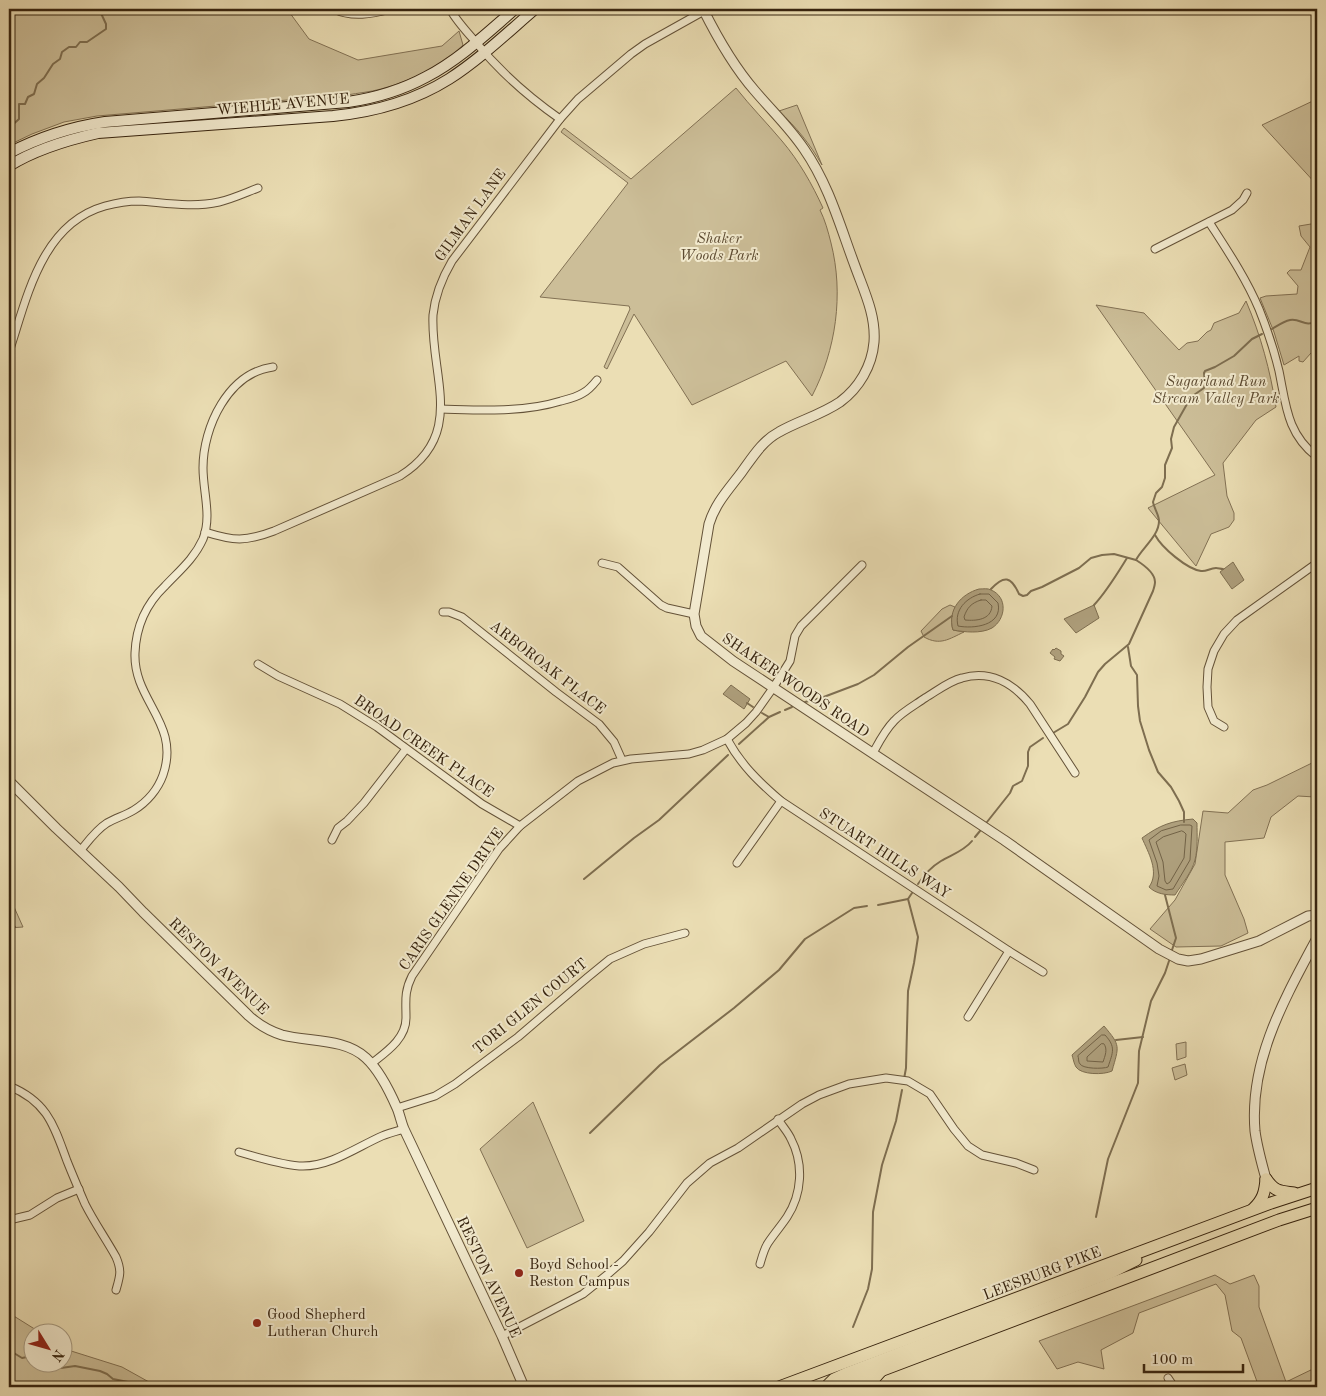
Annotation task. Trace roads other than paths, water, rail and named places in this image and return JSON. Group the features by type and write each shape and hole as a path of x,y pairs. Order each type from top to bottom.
{"highway":[{"path":"1266,1179 1271,1187 1277,1190 1300,1194"},
{"path":"1252,1210 1264,1196 1266,1179"},
{"name":"LEESBURG PIKE","path":"779,1387 1191,1232 1317,1188"},
{"path":"838,1387 1278,1220 1317,1208"},
{"path":"826,1387 834,1379 845,1374 1112,1272 1191,1232"},
{"path":"869,1387 882,1370"}],"main road":[{"name":"WIEHLE AVENUE","path":"9,153 44,136 84,125 112,121 348,102 380,96 427,77 451,62 515,9"},
{"name":"WIEHLE AVENUE","path":"9,166 45,148 98,133 333,116 378,109 401,102 437,86 484,52 535,9"}],"street":[{"path":"334,9 347,14 357,15 391,9"},
{"path":"450,9 484,52 516,85 560,119"},
{"name":"GILMAN LANE","path":"205,532 237,540 258,537 274,532 400,476 418,463 431,446 439,425 441,408 433,313 444,273 560,119 578,99 645,44 703,10"},
{"name":"SHAKER WOODS ROAD","path":"703,10 737,67 754,90 795,136 821,176 833,204 870,309 875,332 869,364 850,394 830,408 771,437 760,448 720,499 709,524 694,614 696,626 701,636 733,661 1004,840 1159,949 1178,959 1193,960 1217,955 1259,941 1303,918 1317,915"},
{"path":"9,352 40,264 63,231 83,215 100,207 126,202 138,201 186,205 217,203 230,200 258,188"},
{"path":"1155,249 1232,210 1247,193"},
{"path":"1209,222 1238,268 1258,308 1270,341 1287,414 1292,426 1306,447 1317,457"},
{"path":"81,850 99,829 108,822 141,805 155,790 162,777 166,758 164,733 160,721 141,686 135,668 136,641 142,618 164,586 183,569 192,557 200,545 205,532 207,514 203,467 206,440 211,424 225,399 241,382 257,371 273,367"},
{"path":"441,408 505,410 534,408 580,395 597,380"},
{"path":"602,563 618,567 661,605 694,614"},
{"path":"1224,728 1214,721 1208,707 1208,669 1214,651 1224,634 1237,620 1317,563"},
{"name":"CARIS GLENNE DRIVE","path":"371,1064 391,1049 401,1036 406,1021 405,995 412,976 499,849 520,826 578,780 622,760 689,754 709,748 727,739 746,724 766,699 790,661 794,639 799,629 862,565"},
{"name":"ARBOROAK PLACE","path":"443,612 449,612 462,617 556,692 595,720 614,742 622,760"},
{"name":"BROAD CREEK PLACE","path":"258,664 278,676 340,704 377,727 482,804 520,826"},
{"path":"873,753 894,720 918,703 947,684 962,678 989,676 1012,686 1022,695 1075,773"},
{"name":"STUART HILLS WAY","path":"727,739 734,752 755,778 781,801 1043,972"},
{"path":"332,840 338,828 364,803 406,749"},
{"name":"RESTON AVENUE","path":"9,781 244,1012 259,1024 281,1034 348,1047 365,1057 371,1064 397,1108 404,1129 502,1336 524,1387"},
{"path":"737,863 781,801"},
{"name":"TORI GLEN COURT","path":"397,1108 435,1096 455,1084 518,1037 610,959 644,944 685,933"},
{"path":"1266,1179 1255,1132 1255,1104 1259,1069 1278,1015 1317,938"},
{"path":"968,1017 1009,951"},
{"path":"502,1336 583,1294 602,1279 623,1261 649,1232 687,1183 710,1163 738,1148 802,1104 848,1084 886,1078 908,1081 930,1094 968,1146 982,1155 1016,1163 1034,1170"},
{"path":"9,1086 35,1102 51,1120 57,1131 91,1215 119,1265 120,1275 116,1290"},
{"path":"760,1264 767,1244 787,1217 799,1189 800,1176 796,1151 791,1138 778,1119"},
{"path":"239,1152 293,1165 314,1165 334,1159 404,1129"},
{"path":"9,1220 30,1215 57,1198 79,1189"},
{"path":"1168,1378 1174,1387"}],"water":[{"path":"1233,562 1244,580 1232,589 1220,572"},
{"path":"979,589 990,589 1000,598 1003,608 997,624 988,630 978,632 953,630 952,616 957,604 966,595"},
{"path":"1094,605 1099,618 1076,633 1064,619"},
{"path":"1056,648 1064,656 1060,661 1054,659 1055,657 1050,653"},
{"path":"731,685 750,699 744,709 723,694"},
{"path":"1193,819 1197,823 1197,842 1192,869 1175,895 1158,893 1149,887 1153,875 1152,862 1142,838 1166,824"},
{"path":"1104,1026 1116,1042 1117,1047 1112,1071 1093,1074 1079,1070 1075,1066 1072,1055"}],"waterway":[{"path":"9,128 19,119 19,104 25,104 28,97 34,94 37,84 44,78 53,64 60,59 62,52 69,47 76,47 80,42 87,42 106,29 106,24 99,9"},
{"path":"1272,329 1290,320 1309,324 1317,321"},
{"path":"1053,733 1068,724 1098,672 1129,644 1153,591 1155,582 1153,575 1136,560 1153,537 1158,526 1159,519 1153,502 1165,478 1165,465 1172,448 1171,439 1174,427 1191,397 1204,388 1205,371 1234,356 1252,339 1262,334"},
{"path":"1155,535 1169,552 1189,566 1203,571 1214,568 1223,569"},
{"path":"991,589 1000,581 1007,580 1023,596 1079,568 1091,558 1114,554 1136,560"},
{"path":"1094,605 1108,588 1127,558"},
{"path":"805,702 858,684 874,675 908,647 952,616"},
{"path":"1128,647 1131,666 1137,675 1140,721 1149,750 1158,772 1171,787 1179,801 1184,812 1184,822"},
{"path":"747,703 753,707"},
{"path":"785,710 792,707"},
{"path":"739,744 769,717 780,712"},
{"path":"762,713 769,717"},
{"path":"987,822 1010,793 1013,786 1022,781 1028,766 1030,747 1043,738"},
{"path":"584,879 659,820 728,755"},
{"path":"975,837 980,831"},
{"path":"918,884 934,866 972,841"},
{"path":"908,899 912,893"},
{"path":"1165,895 1176,938 1172,950"},
{"path":"878,905 908,899"},
{"path":"904,1079 908,991 918,937 908,899"},
{"path":"590,1133 660,1065 734,1008 779,970 805,939 854,908 867,906"},
{"path":"9,921 15,927"},
{"path":"1096,1217 1108,1159 1138,1083 1139,1051 1151,1001 1169,961"},
{"path":"1116,1040 1143,1037"},
{"path":"853,1327 868,1289 872,1269 873,1212 882,1165 896,1121 902,1090"},
{"path":"9,1350 22,1358"},
{"path":"72,1366 100,1371 113,1379 133,1383 137,1387"}],"place":[{"name":"Boyd School - Reston Campus","path":"519,1273"},
{"name":"Good Shepherd Lutheran Church","path":"257,1323"}],"park label":[{"name":"Shaker Woods Park","path":"719,246"},
{"name":"Sugarland Run Stream Valley Park","path":"1216,390"}]}
